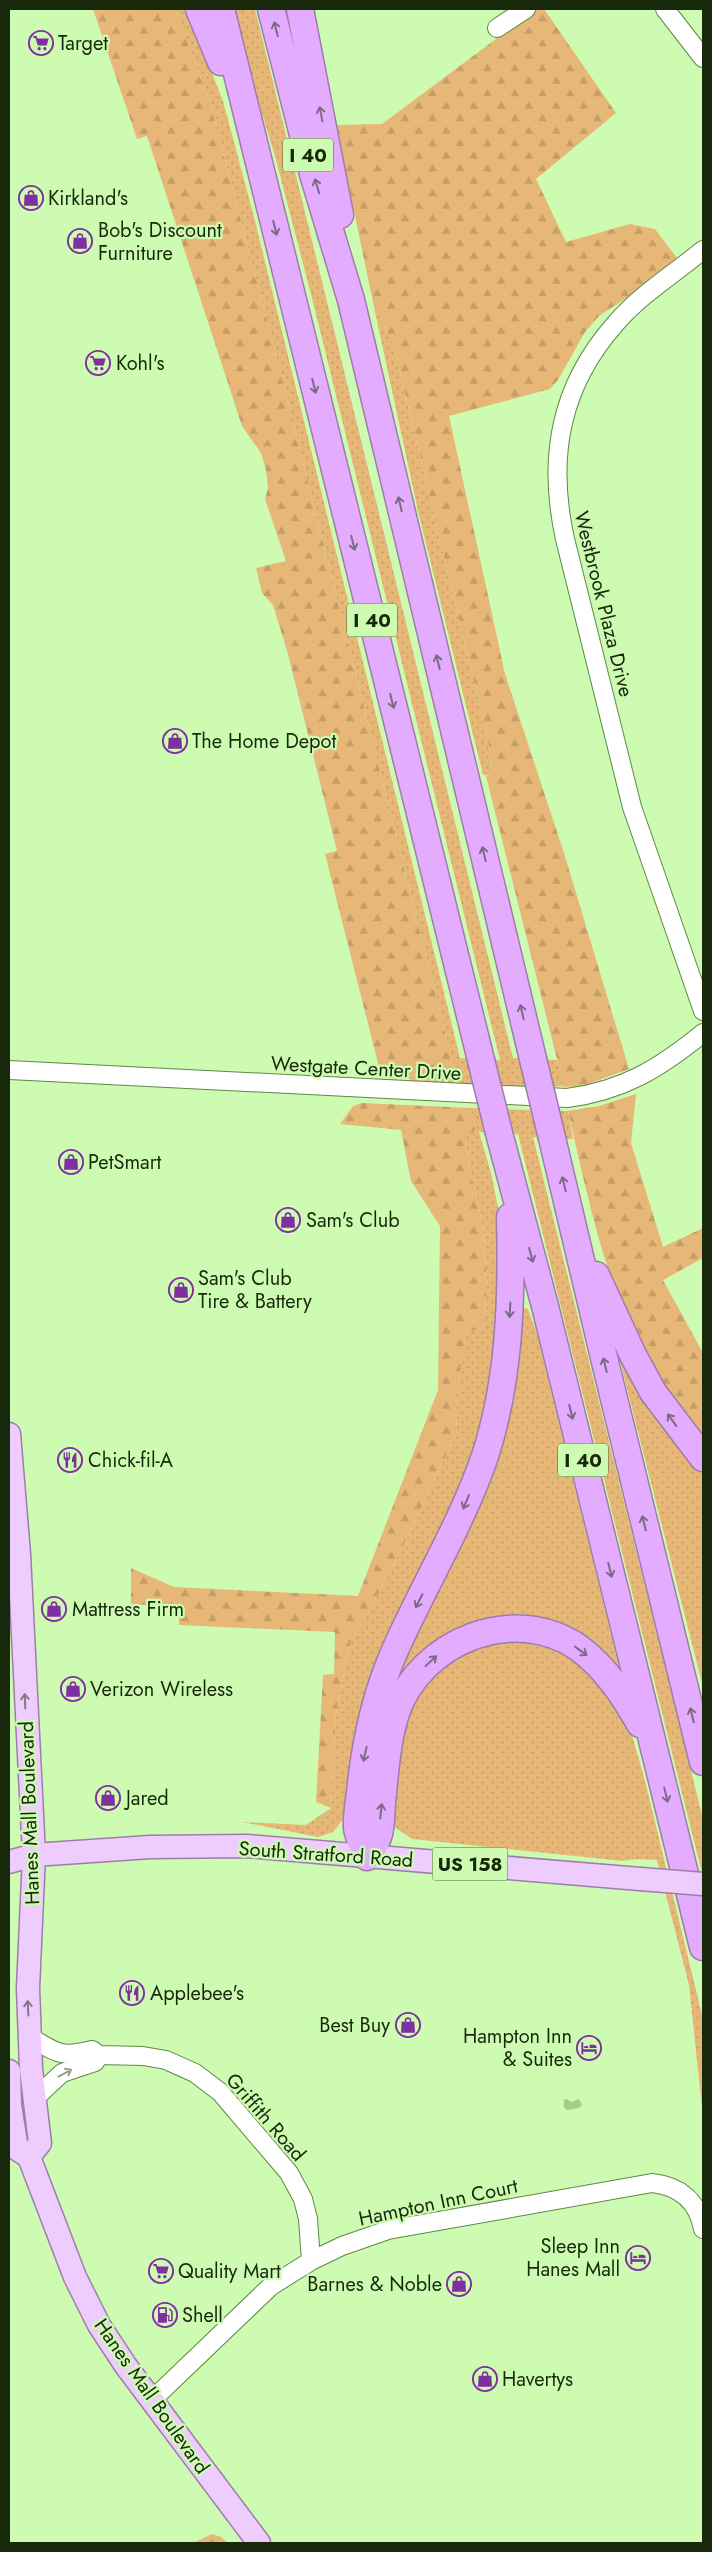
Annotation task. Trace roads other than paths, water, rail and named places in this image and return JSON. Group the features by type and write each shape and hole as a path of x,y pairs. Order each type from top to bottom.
{"highway":[{"path":"199,9 227,76 264,180"},
{"name":"I 40","path":"221,9 509,1174 545,1306 703,1947"},
{"name":"I 40","path":"271,9 313,174 351,300 576,1231 606,1366 703,1762"},
{"path":"300,9 338,200 351,300"},
{"path":"367,1856 357,1829 363,1762 383,1680 396,1648 442,1558 478,1473 492,1430 509,1339 512,1279 509,1174"},
{"path":"576,1231 641,1372 676,1425 703,1458"},
{"path":"367,1856 378,1836 387,1750 396,1712 413,1682 429,1663 445,1649 469,1637 502,1629 520,1629 550,1634 578,1647 602,1668 628,1702 654,1747"}],"main road":[{"name":"Hanes Mall Boulevard","path":"9,1434 19,1554 34,1855 28,1988 34,2099 40,2143 19,2159"},
{"name":"South Stratford Road","path":"9,1862 34,1855 150,1846 247,1846 703,1884"},
{"name":"Hanes Mall Boulevard","path":"9,2071 10,2104 19,2159 99,2325 152,2400 259,2543"}],"street":[{"path":"497,28 526,9"},
{"path":"665,9 703,58"},
{"name":"Westbrook Plaza Drive","path":"703,250 616,322 594,350 576,383 564,415 556,469 557,504 632,807 703,1011"},
{"name":"Westgate Center Drive","path":"9,1070 567,1098 601,1091 633,1080 658,1067 703,1033"},
{"name":"Griffith Road","path":"30,2037 62,2054 74,2055 92,2050 99,2055 143,2056 166,2060 195,2073 220,2092 289,2173 303,2199 308,2219 311,2260"},
{"path":"34,2099 62,2073 95,2062 99,2055"},
{"name":"Hampton Inn Court","path":"152,2400 256,2299 279,2280 311,2260 359,2238 388,2230 652,2183 672,2187 688,2197 696,2206 703,2229"}],"water":[{"path":"567,2099 571,2102 579,2099 582,2105 579,2108 567,2110 564,2107 564,2100"}],"place":[{"name":"Target","path":"41,43"},
{"name":"Kirkland's","path":"31,198"},
{"name":"Bob's Discount Furniture","path":"80,241"},
{"name":"Kohl's","path":"98,363"},
{"name":"The Home Depot","path":"175,741"},
{"name":"PetSmart","path":"71,1162"},
{"name":"Sam's Club","path":"288,1220"},
{"name":"Sam's Club Tire & Battery","path":"181,1290"},
{"name":"Chick-fil-A","path":"70,1460"},
{"name":"Mattress Firm","path":"54,1609"},
{"name":"Verizon Wireless","path":"73,1689"},
{"name":"Jared","path":"108,1798"},
{"name":"Applebee's","path":"132,1993"},
{"name":"Best Buy","path":"408,2025"},
{"name":"Hampton Inn & Suites","path":"589,2048"},
{"name":"Sleep Inn Hanes Mall","path":"638,2258"},
{"name":"Quality Mart","path":"161,2271"},
{"name":"Barnes & Noble","path":"459,2284"},
{"name":"Shell","path":"165,2315"},
{"name":"Havertys","path":"485,2379"}]}
